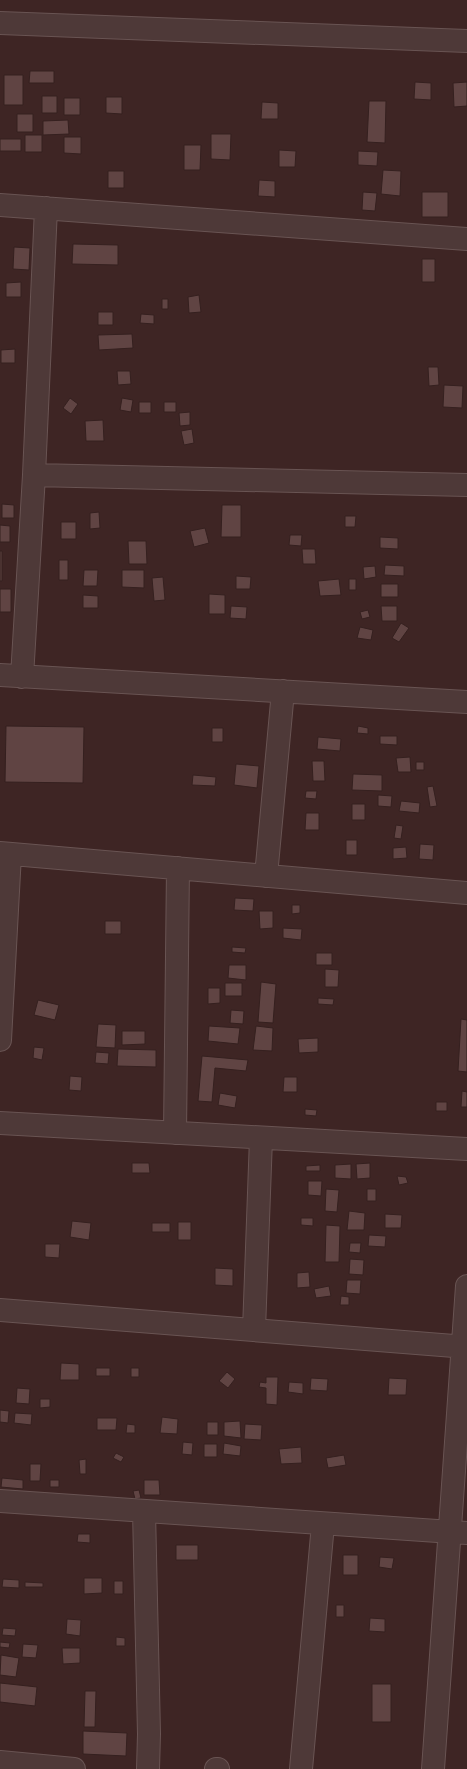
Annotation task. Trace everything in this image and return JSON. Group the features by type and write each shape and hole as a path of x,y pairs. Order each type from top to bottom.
{"street":[{"path":"0,23 467,41"},
{"path":"0,205 467,239"},
{"path":"22,677 34,475 46,208"},
{"path":"34,475 467,485"},
{"path":"0,675 467,702"},
{"path":"266,876 283,692"},
{"path":"0,1040 5,853 467,893"},
{"path":"175,1133 178,868"},
{"path":"0,1123 467,1150"},
{"path":"254,1330 261,1138"},
{"path":"433,1769 458,1532 467,1286"},
{"path":"0,1310 465,1347"},
{"path":"0,1501 458,1532"},
{"path":"144,1511 149,1734 148,1769"},
{"path":"301,1769 324,1524"},
{"path":"0,1762 74,1769"}],"building":[{"path":"30,71 54,71 54,83 29,83"},
{"path":"4,75 23,75 23,105 4,105"},
{"path":"415,82 431,83 431,100 414,99"},
{"path":"467,82 467,106 454,107 453,83"},
{"path":"42,96 57,96 57,113 42,113"},
{"path":"106,97 122,97 122,114 106,113"},
{"path":"64,98 80,98 80,115 64,115"},
{"path":"369,101 386,101 385,143 367,142"},
{"path":"262,102 278,103 278,119 261,119"},
{"path":"17,114 33,114 33,132 17,132"},
{"path":"68,120 69,134 43,135 43,121"},
{"path":"211,134 231,134 230,160 211,159"},
{"path":"25,135 42,135 42,152 25,152"},
{"path":"64,137 81,137 81,154 64,153"},
{"path":"0,139 21,139 21,151 0,151"},
{"path":"184,145 201,145 200,170 184,170"},
{"path":"279,150 296,151 295,167 279,167"},
{"path":"358,151 378,152 377,166 358,165"},
{"path":"383,170 401,171 400,196 381,194"},
{"path":"108,171 124,171 124,188 108,188"},
{"path":"259,180 275,181 275,197 258,196"},
{"path":"363,192 377,193 375,211 362,210"},
{"path":"422,192 448,192 448,217 422,217"},
{"path":"73,244 118,245 118,265 72,264"},
{"path":"14,247 30,248 29,270 13,269"},
{"path":"422,259 435,259 435,282 422,282"},
{"path":"21,282 21,297 6,297 6,283"},
{"path":"199,295 201,312 189,313 188,297"},
{"path":"162,299 168,299 168,309 162,309"},
{"path":"98,312 113,312 113,325 98,325"},
{"path":"141,314 154,315 154,324 140,323"},
{"path":"132,334 133,348 99,350 98,335"},
{"path":"15,349 15,363 1,363 1,350"},
{"path":"428,367 438,367 439,385 429,386"},
{"path":"117,371 130,371 131,384 118,385"},
{"path":"444,385 463,386 462,408 443,407"},
{"path":"70,398 78,404 71,414 63,408"},
{"path":"122,398 133,400 131,412 120,410"},
{"path":"139,402 151,402 151,413 139,413"},
{"path":"164,402 176,402 176,412 164,412"},
{"path":"190,412 190,425 180,426 179,413"},
{"path":"103,420 104,441 86,441 85,421"},
{"path":"192,429 194,443 184,445 181,431"},
{"path":"2,504 14,505 14,518 2,518"},
{"path":"222,505 241,505 241,537 221,537"},
{"path":"99,512 100,528 90,529 90,513"},
{"path":"345,516 356,516 355,527 345,527"},
{"path":"61,522 76,522 76,539 61,539"},
{"path":"0,525 10,526 10,542 0,542"},
{"path":"205,528 209,543 194,547 190,531"},
{"path":"290,535 302,535 301,546 289,545"},
{"path":"380,537 398,538 398,549 380,548"},
{"path":"128,541 146,541 147,564 129,564"},
{"path":"302,549 315,549 316,564 303,564"},
{"path":"0,551 2,551 2,581 0,581"},
{"path":"59,560 68,560 68,580 59,580"},
{"path":"385,565 404,566 404,576 384,575"},
{"path":"375,566 376,577 364,579 363,567"},
{"path":"84,570 98,570 97,586 83,586"},
{"path":"122,570 144,570 144,588 122,587"},
{"path":"236,576 251,577 250,589 236,589"},
{"path":"163,577 165,600 154,601 152,578"},
{"path":"339,579 341,595 320,596 318,581"},
{"path":"349,579 356,579 356,590 349,590"},
{"path":"381,584 398,584 398,597 381,597"},
{"path":"0,589 11,589 11,612 0,612"},
{"path":"209,594 225,595 225,614 209,614"},
{"path":"83,595 98,596 98,608 83,608"},
{"path":"231,606 247,607 246,619 230,618"},
{"path":"381,606 397,606 397,621 382,621"},
{"path":"368,610 370,617 362,619 360,612"},
{"path":"401,623 409,628 399,642 392,638"},
{"path":"360,627 373,630 371,640 357,638"},
{"path":"6,726 84,727 83,783 5,782"},
{"path":"358,726 368,728 368,734 357,733"},
{"path":"212,728 223,728 223,742 212,742"},
{"path":"380,736 397,736 397,745 380,744"},
{"path":"318,737 341,739 340,751 317,749"},
{"path":"410,757 411,772 398,772 396,758"},
{"path":"312,761 324,761 325,781 313,781"},
{"path":"416,762 424,762 424,770 416,770"},
{"path":"236,764 259,766 257,788 234,785"},
{"path":"353,774 382,775 382,791 352,790"},
{"path":"193,775 216,777 215,786 192,785"},
{"path":"433,786 437,806 430,807 427,787"},
{"path":"306,791 317,791 316,799 305,798"},
{"path":"378,795 392,796 391,807 378,806"},
{"path":"401,801 420,803 419,813 399,811"},
{"path":"352,804 365,804 365,820 352,820"},
{"path":"306,813 319,813 319,830 305,830"},
{"path":"396,825 403,826 401,839 394,838"},
{"path":"346,840 357,840 357,855 346,855"},
{"path":"420,844 434,845 433,860 419,859"},
{"path":"406,847 407,858 393,859 393,848"},
{"path":"235,898 254,899 253,911 234,910"},
{"path":"292,905 300,905 300,913 292,914"},
{"path":"259,911 273,911 273,928 260,929"},
{"path":"105,921 121,921 121,934 105,934"},
{"path":"283,928 302,929 301,940 283,938"},
{"path":"232,947 246,948 245,953 232,952"},
{"path":"316,953 332,953 332,965 316,965"},
{"path":"229,965 246,965 246,980 228,978"},
{"path":"325,969 339,970 338,987 325,987"},
{"path":"261,982 276,984 273,1023 258,1022"},
{"path":"225,983 242,983 242,996 225,996"},
{"path":"208,988 220,988 220,1003 208,1004"},
{"path":"318,998 334,999 333,1005 318,1004"},
{"path":"38,1000 59,1005 55,1020 34,1015"},
{"path":"231,1010 244,1011 243,1024 230,1023"},
{"path":"461,1019 467,1020 467,1072 458,1071"},
{"path":"98,1024 116,1025 115,1048 96,1047"},
{"path":"209,1026 240,1028 238,1044 208,1041"},
{"path":"256,1026 273,1028 272,1051 253,1050"},
{"path":"122,1031 145,1031 145,1044 122,1045"},
{"path":"318,1038 318,1052 299,1053 298,1039"},
{"path":"34,1047 44,1048 42,1060 33,1058"},
{"path":"118,1049 156,1050 156,1067 117,1066"},
{"path":"96,1052 109,1053 108,1064 95,1063"},
{"path":"202,1056 248,1060 246,1071 215,1068 212,1102 198,1101"},
{"path":"70,1076 82,1077 81,1091 69,1090"},
{"path":"284,1077 297,1077 297,1092 283,1092"},
{"path":"462,1091 467,1092 467,1107 461,1107"},
{"path":"220,1093 237,1096 235,1108 218,1105"},
{"path":"436,1102 447,1102 447,1111 436,1111"},
{"path":"305,1109 317,1110 316,1116 305,1115"},
{"path":"132,1163 149,1163 150,1173 132,1173"},
{"path":"370,1163 370,1178 357,1179 356,1164"},
{"path":"351,1164 351,1179 335,1178 335,1165"},
{"path":"320,1165 320,1171 306,1171 306,1166"},
{"path":"397,1176 406,1177 408,1183 399,1185"},
{"path":"308,1181 322,1181 321,1196 308,1195"},
{"path":"326,1189 339,1190 337,1212 325,1211"},
{"path":"367,1189 376,1189 376,1201 367,1201"},
{"path":"349,1211 365,1213 364,1230 347,1230"},
{"path":"385,1214 402,1215 401,1228 385,1228"},
{"path":"301,1218 313,1218 313,1226 301,1225"},
{"path":"72,1221 91,1223 89,1240 70,1237"},
{"path":"178,1222 191,1222 191,1240 178,1240"},
{"path":"152,1223 170,1223 170,1232 152,1232"},
{"path":"326,1225 340,1226 339,1262 325,1262"},
{"path":"369,1235 386,1236 385,1247 368,1246"},
{"path":"350,1243 361,1243 360,1253 349,1252"},
{"path":"45,1244 60,1244 59,1258 45,1257"},
{"path":"350,1259 364,1260 363,1275 349,1274"},
{"path":"215,1268 233,1269 233,1286 215,1285"},
{"path":"309,1272 310,1287 297,1288 297,1273"},
{"path":"347,1280 361,1280 360,1294 346,1293"},
{"path":"329,1286 331,1296 316,1298 314,1289"},
{"path":"341,1296 349,1297 349,1305 340,1305"},
{"path":"61,1363 79,1364 79,1380 60,1380"},
{"path":"96,1368 110,1368 110,1376 96,1376"},
{"path":"131,1368 139,1368 139,1377 131,1377"},
{"path":"227,1372 235,1379 228,1388 219,1381"},
{"path":"266,1377 278,1377 277,1405 266,1404 266,1388 259,1387 260,1382 266,1383"},
{"path":"311,1378 328,1379 327,1391 310,1390"},
{"path":"389,1378 407,1379 406,1395 388,1395"},
{"path":"289,1382 303,1383 303,1394 288,1392"},
{"path":"17,1388 30,1389 29,1404 16,1403"},
{"path":"40,1399 50,1399 50,1407 40,1408"},
{"path":"0,1410 9,1411 8,1423 0,1422"},
{"path":"15,1413 32,1414 31,1425 14,1423"},
{"path":"162,1417 178,1419 177,1434 160,1433"},
{"path":"97,1418 117,1418 116,1430 97,1430"},
{"path":"240,1421 241,1438 224,1436 224,1422"},
{"path":"207,1422 218,1422 218,1435 207,1435"},
{"path":"127,1424 135,1425 135,1433 126,1433"},
{"path":"245,1424 262,1425 261,1440 244,1439"},
{"path":"183,1442 193,1443 192,1455 182,1454"},
{"path":"224,1443 241,1446 240,1456 223,1454"},
{"path":"204,1444 217,1444 217,1457 204,1457"},
{"path":"301,1447 302,1463 281,1464 279,1449"},
{"path":"116,1453 124,1457 121,1462 113,1458"},
{"path":"344,1455 346,1465 328,1468 326,1458"},
{"path":"86,1459 86,1474 80,1474 79,1460"},
{"path":"30,1464 41,1464 40,1481 30,1481"},
{"path":"2,1478 23,1480 23,1489 1,1487"},
{"path":"50,1480 59,1480 59,1487 50,1487"},
{"path":"144,1480 159,1480 160,1495 144,1495"},
{"path":"139,1490 141,1498 135,1499 133,1491"},
{"path":"78,1534 90,1534 90,1543 77,1542"},
{"path":"176,1545 198,1545 198,1560 176,1560"},
{"path":"343,1555 358,1555 358,1575 343,1575"},
{"path":"380,1557 394,1558 392,1569 379,1567"},
{"path":"84,1578 102,1578 102,1593 84,1594"},
{"path":"3,1579 19,1580 19,1588 2,1587"},
{"path":"114,1581 123,1581 123,1594 114,1594"},
{"path":"25,1582 43,1583 43,1587 25,1587"},
{"path":"336,1605 344,1605 344,1617 336,1617"},
{"path":"370,1618 385,1619 385,1632 369,1631"},
{"path":"67,1619 81,1620 80,1636 66,1634"},
{"path":"3,1628 16,1629 15,1636 2,1635"},
{"path":"116,1637 125,1638 125,1646 116,1646"},
{"path":"0,1642 10,1643 9,1648 0,1647"},
{"path":"23,1644 38,1645 36,1658 22,1657"},
{"path":"62,1648 80,1648 80,1663 63,1664"},
{"path":"1,1655 19,1658 16,1677 0,1675"},
{"path":"0,1683 37,1687 35,1706 0,1702"},
{"path":"372,1684 391,1684 391,1722 372,1722"},
{"path":"85,1691 96,1691 95,1727 84,1727"},
{"path":"83,1731 127,1733 126,1756 83,1754"}]}
